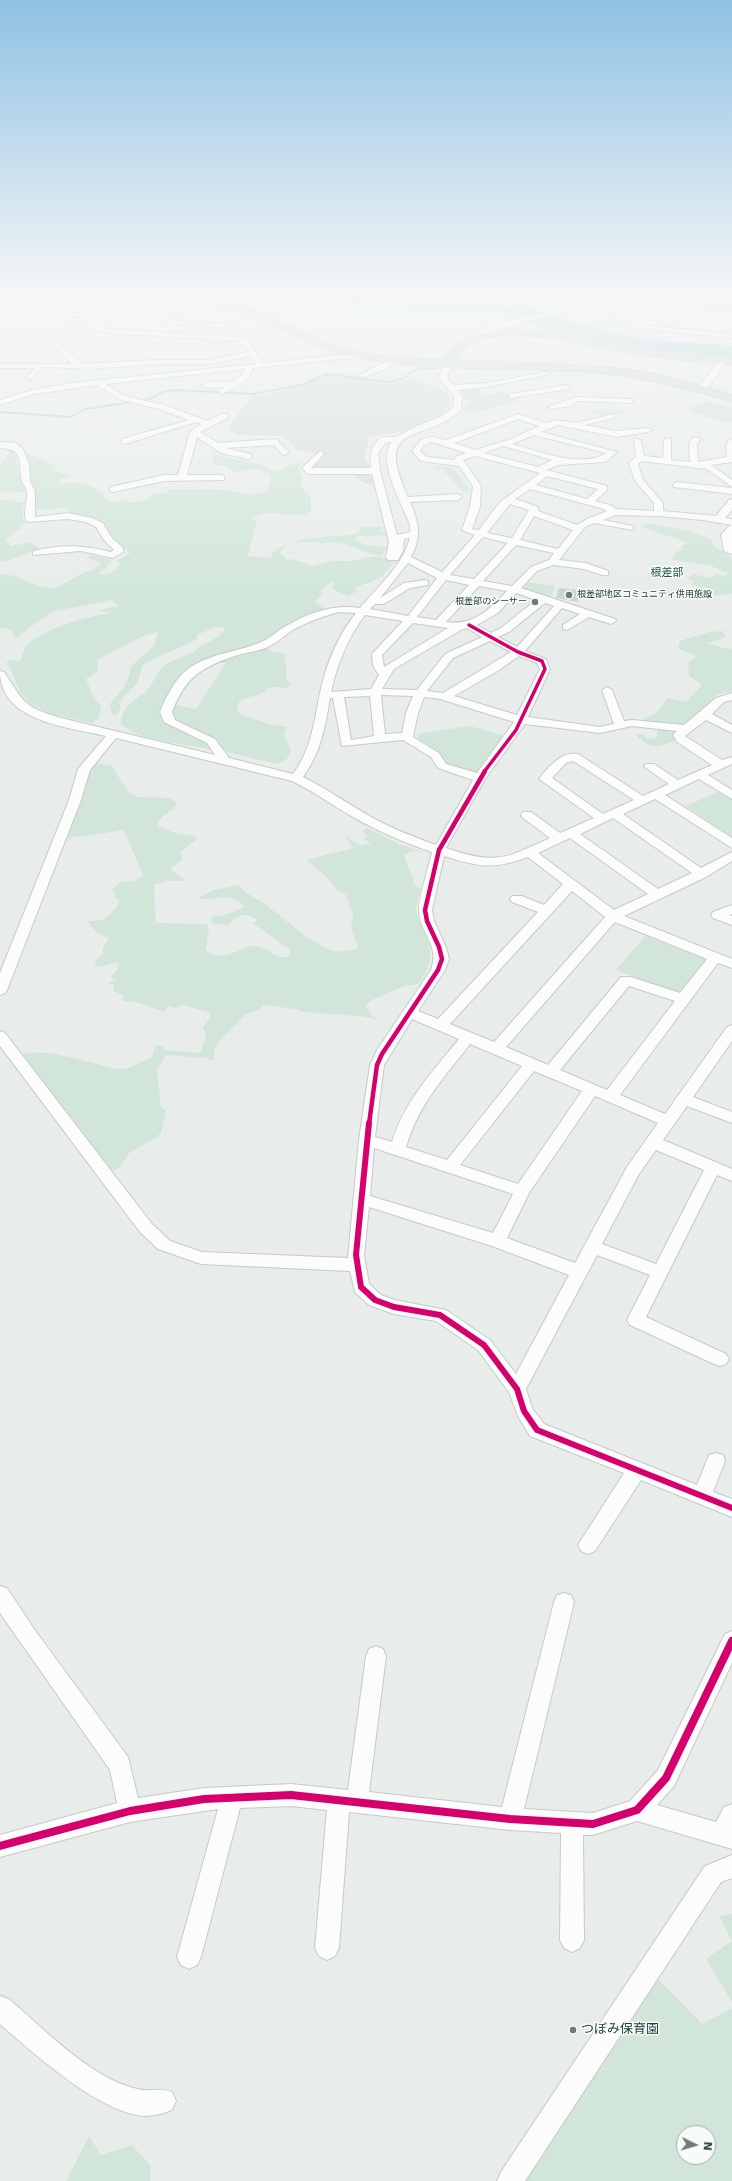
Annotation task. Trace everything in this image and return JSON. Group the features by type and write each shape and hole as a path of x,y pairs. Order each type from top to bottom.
{"main road":[{"path":"705,396 732,404"}],"street":[{"path":"0,403 21,396"},
{"path":"117,396 128,401 158,407 208,424"},
{"path":"296,778 312,757 316,747 326,695 340,647 361,612 407,559 412,548 415,535 414,524 404,500 391,458 391,450 397,440 410,432 444,419 456,410 459,399 457,396"},
{"path":"552,407 578,396"},
{"path":"535,399 578,396 630,401"},
{"path":"182,478 194,432 225,416"},
{"path":"446,443 518,416 546,426"},
{"path":"573,425 612,416"},
{"path":"125,441 196,420"},
{"path":"560,552 466,530 475,507 476,486 458,459 474,452 504,444 534,433 557,422 617,434 648,430"},
{"path":"194,432 224,451 248,456"},
{"path":"384,675 378,666 376,654 410,620 481,534 502,505 530,486 543,471 556,462 602,460 613,452 534,433"},
{"path":"462,464 424,459 416,451 418,446 424,441 434,438 474,452 604,488 589,502"},
{"path":"397,440 384,439 378,444 374,454 376,471 394,542 390,556 395,558 399,538 406,535 415,535"},
{"path":"695,465 693,443 696,439"},
{"path":"637,440 640,458"},
{"path":"667,462 668,440"},
{"path":"217,446 276,442 286,453"},
{"path":"695,465 732,459 730,446 732,442"},
{"path":"504,444 565,462"},
{"path":"0,445 13,445 19,449 25,465 26,481 31,491 30,520 68,516 89,520 100,525 107,538 120,550 113,555 81,548 60,548 36,553"},
{"path":"320,454 306,468 308,471 376,471"},
{"path":"659,514 658,503 639,481 633,463 640,458 709,467 732,484"},
{"path":"113,489 164,478 222,478"},
{"path":"530,486 607,507 614,512"},
{"path":"677,486 732,491"},
{"path":"404,500 458,497"},
{"path":"439,623 478,583 514,542 535,509 508,500"},
{"path":"718,519 726,512 732,502"},
{"path":"532,512 579,529"},
{"path":"552,562 579,529 590,520 614,512 718,519 732,522"},
{"path":"590,520 630,528"},
{"path":"732,528 726,535 729,551 732,551"},
{"path":"407,559 444,577 516,590 611,621"},
{"path":"380,738 376,692 384,675 390,667 458,627 470,625 494,610 516,590 534,569 552,562 586,566 605,573"},
{"path":"371,600 380,602 407,585 425,583"},
{"path":"480,778 442,766 435,755 407,738 412,713 420,693 449,656 505,630 543,599"},
{"path":"445,697 495,668 518,652 532,639 560,605"},
{"path":"225,761 211,741 170,722 166,712 184,678 193,670 233,654 264,645 291,627 308,619 339,609 458,627"},
{"path":"567,627 587,614"},
{"path":"520,619 544,624"},
{"path":"470,625 518,652 542,661 545,669 511,738 480,778 439,850 425,910 427,921 439,947 442,959 438,970 382,1054 377,1065 367,1140 356,1266 361,1287 375,1300 394,1307 440,1315 484,1345 517,1389 524,1411 537,1430 636,1471 732,1508"},
{"path":"0,674 21,708 58,721 296,778 319,789 367,820 400,837 469,860 489,863 503,862 529,852 726,763"},
{"path":"607,690 620,726"},
{"path":"326,695 376,692 420,693 445,697 521,720 600,730 632,723 686,729"},
{"path":"338,694 346,744 380,738 408,736"},
{"path":"726,763 681,740 679,735 705,715 720,700 732,696"},
{"path":"705,715 732,730"},
{"path":"0,990 75,800 84,768 95,758 113,734"},
{"path":"602,819 545,779 562,760 574,756 643,801"},
{"path":"650,766 678,785"},
{"path":"700,775 732,795"},
{"path":"656,795 732,844"},
{"path":"615,814 701,874"},
{"path":"526,815 566,836 658,895"},
{"path":"529,852 613,916 732,964"},
{"path":"496,1049 613,916 701,874 732,856"},
{"path":"440,1026 571,884"},
{"path":"517,899 547,911"},
{"path":"732,909 718,915 732,921"},
{"path":"610,1097 715,957"},
{"path":"550,1072 626,980 683,999"},
{"path":"410,1013 668,1121"},
{"path":"517,1389 578,1270 633,1171 732,1030"},
{"path":"0,1036 146,1228 164,1245 201,1258 356,1266"},
{"path":"397,1150 405,1124 418,1100 468,1037"},
{"path":"450,1167 531,1064"},
{"path":"496,1241 522,1191 592,1089"},
{"path":"684,1099 732,1118"},
{"path":"367,1140 522,1191"},
{"path":"653,1142 732,1175"},
{"path":"713,1167 636,1320 720,1359"},
{"path":"361,1199 496,1241 578,1270"},
{"path":"592,1247 660,1272"},
{"path":"702,1496 716,1461"},
{"path":"588,1544 636,1471"},
{"path":"0,1595 27,1636 120,1765 130,1811"},
{"path":"510,1819 564,1602"},
{"path":"0,1846 130,1811 204,1799 291,1795 510,1819 593,1824 637,1810 666,1778 732,1641"},
{"path":"327,1948 348,1801 376,1656"},
{"path":"189,1957 232,1798"},
{"path":"637,1810 726,1837 732,1815"},
{"path":"572,1823 572,1940"},
{"path":"510,2181 713,1874 732,1866"},
{"path":"0,2008 75,2070 117,2095 136,2103 155,2104 163,2101"}],"shaded area":[{"path":"252,396 448,396 451,400 451,404 439,416 404,431 369,437 365,458 379,485 365,484 348,471 310,468 322,454 297,450 283,436 239,435 231,431 229,426"},
{"path":"464,396 509,396 518,401 471,414 463,411 470,401 466,400"},
{"path":"709,401 732,408 732,422 720,421 689,411 695,405"}],"green space":[{"path":"607,409 623,411 623,413 598,417 589,410"},
{"path":"7,448 14,450 23,488 26,492 0,491 0,465 9,453"},
{"path":"24,454 29,454 58,467 54,471 74,475 68,478 62,478 58,483 62,484 77,482 89,485 104,494 102,496 111,501 116,502 128,500 132,503 150,499 149,496 156,493 168,493 170,492 166,492 168,489 229,490 249,495 268,491 267,488 271,482 271,474 264,472 265,470 254,469 236,473 227,467 212,463 215,455 259,464 278,472 282,468 301,461 299,470 303,479 300,486 311,498 311,511 297,515 267,513 253,517 252,520 257,521 248,556 271,558 276,549 305,539 325,537 326,535 349,535 362,531 359,529 362,527 386,527 379,531 389,533 387,535 357,536 355,539 365,545 389,547 381,556 345,544 336,543 301,542 284,548 280,553 287,560 292,559 313,566 330,561 351,561 368,557 380,557 395,562 380,578 355,588 358,591 347,596 332,589 334,583 332,582 320,591 322,595 315,601 325,610 293,622 270,639 188,670 182,674 163,706 161,714 166,723 192,733 174,718 172,704 196,709 226,663 220,662 265,647 274,652 284,653 287,672 286,679 291,684 286,689 277,687 268,688 258,695 247,698 239,702 237,710 240,714 269,724 287,727 284,734 291,750 287,759 277,764 227,752 216,742 203,741 211,748 209,749 162,741 137,734 127,729 121,723 124,711 127,707 147,690 157,674 165,665 197,650 199,647 220,636 219,634 226,630 220,627 216,627 198,634 196,636 198,638 193,641 143,664 138,682 119,702 121,708 115,716 112,714 110,704 126,683 130,673 130,667 154,646 158,632 145,635 97,660 98,671 86,679 94,699 101,707 99,718 92,723 52,714 29,703 19,690 9,666 6,664 9,660 20,661 28,644 54,629 78,620 108,614 110,612 97,611 118,606 112,600 51,612 16,638 10,629 0,628 0,574 15,576 41,587 45,586 54,589 85,572 89,572 102,563 86,558 92,555 111,560 111,563 98,574 108,574 116,569 120,564 117,561 130,553 113,537 104,523 97,519 71,513 66,508 34,510 36,491 30,480"},
{"path":"438,466 453,468 472,491 462,491 442,469 429,468"},
{"path":"0,500 12,500 24,503 22,517 26,523 6,540 11,546 31,542 40,549 0,562"},
{"path":"646,523 685,530 711,539 714,547 725,552 732,559 732,594 714,595 713,590 691,585 694,581 688,580 692,574 711,578 715,574 724,576 728,573 709,565 672,560 677,551 682,550 681,546 689,543 641,527"},
{"path":"528,582 555,586 550,599 523,589"},
{"path":"723,631 726,637 708,643 719,647 732,649 732,691 718,694 711,700 702,713 683,726 639,722 657,712 668,698 686,702 702,685 689,676 688,662 696,658 692,654 678,649 680,641 709,632"},
{"path":"470,726 505,736 475,774 445,763 436,752 419,740 417,734"},
{"path":"657,729 678,730 674,733 676,740 664,745 650,746 636,735 642,734 647,739 657,738"},
{"path":"94,763 111,765 127,790 137,797 170,798 177,804 161,818 157,826 178,834 194,836 197,839 180,853 183,859 170,869 187,881 168,881 154,885 156,923 206,924 209,928 206,949 217,955 229,954 252,946 257,946 280,957 290,956 289,949 253,923 257,920 251,916 240,915 227,926 220,924 215,925 211,922 212,917 229,914 244,907 233,899 228,898 198,898 213,890 239,885 247,893 313,941 331,950 348,951 358,948 351,928 353,914 346,895 338,891 327,877 306,860 353,848 345,836 359,845 371,844 364,839 368,835 362,832 367,828 399,844 426,853 413,851 404,855 416,887 421,888 416,910 427,939 430,956 429,965 418,984 404,986 370,1001 366,1006 368,1011 379,1022 371,1018 359,1016 304,1012 295,1009 264,1005 257,1011 246,1014 218,1042 214,1051 214,1059 208,1060 207,1057 197,1058 166,1055 157,1069 161,1107 166,1111 161,1133 154,1139 130,1152 119,1168 110,1172 23,1055 31,1053 55,1054 118,1069 129,1068 152,1057 155,1047 159,1045 162,1046 164,1050 200,1053 206,1037 203,1027 209,1020 210,1015 208,1012 182,1005 176,1008 169,1006 164,1012 133,1001 127,1002 122,1000 124,996 113,991 114,985 109,984 111,981 116,980 111,977 119,967 117,962 100,967 95,965 95,961 103,954 103,948 109,938 98,934 87,921 99,920 107,917 120,901 115,898 116,895 112,890 120,882 135,881 143,875 124,830 80,837 74,836 70,840 64,838 84,777"},
{"path":"720,791 732,799 732,837 686,806"},
{"path":"645,936 707,960 680,995 616,970"},
{"path":"732,1914 732,1941 719,1916"},
{"path":"732,1941 732,2002 706,1959"},
{"path":"655,1976 702,2024 732,2008 732,2181 521,2181"},
{"path":"89,2136 101,2155 132,2145 151,2166 150,2181 66,2181"}],"building":[{"name":"根差部地区コミュニティ供用施設","path":"559,588 581,590 578,602 556,598"}],"waterway":[{"path":"0,412 71,417 85,409 147,400 155,396"}],"cycle path":[{"path":"469,625 518,652 542,661 545,669 516,730 480,778 439,850 425,910 427,921 439,947 442,959 438,970 382,1054 377,1065 367,1140 356,1255 361,1287 375,1300 394,1307 440,1315 484,1345 517,1389 524,1411 537,1430 732,1508"},
{"path":"0,1846 130,1811 204,1799 291,1795 510,1819 593,1824 637,1810 666,1778 732,1641"}],"place":[{"name":"根差部地区コミュニティ供用施設","path":"569,595"},
{"name":"根差部のシーサー","path":"535,602"},
{"name":"つぼみ保育園","path":"573,2030"}],"district":[{"name":"根差部","path":"667,573"}]}
